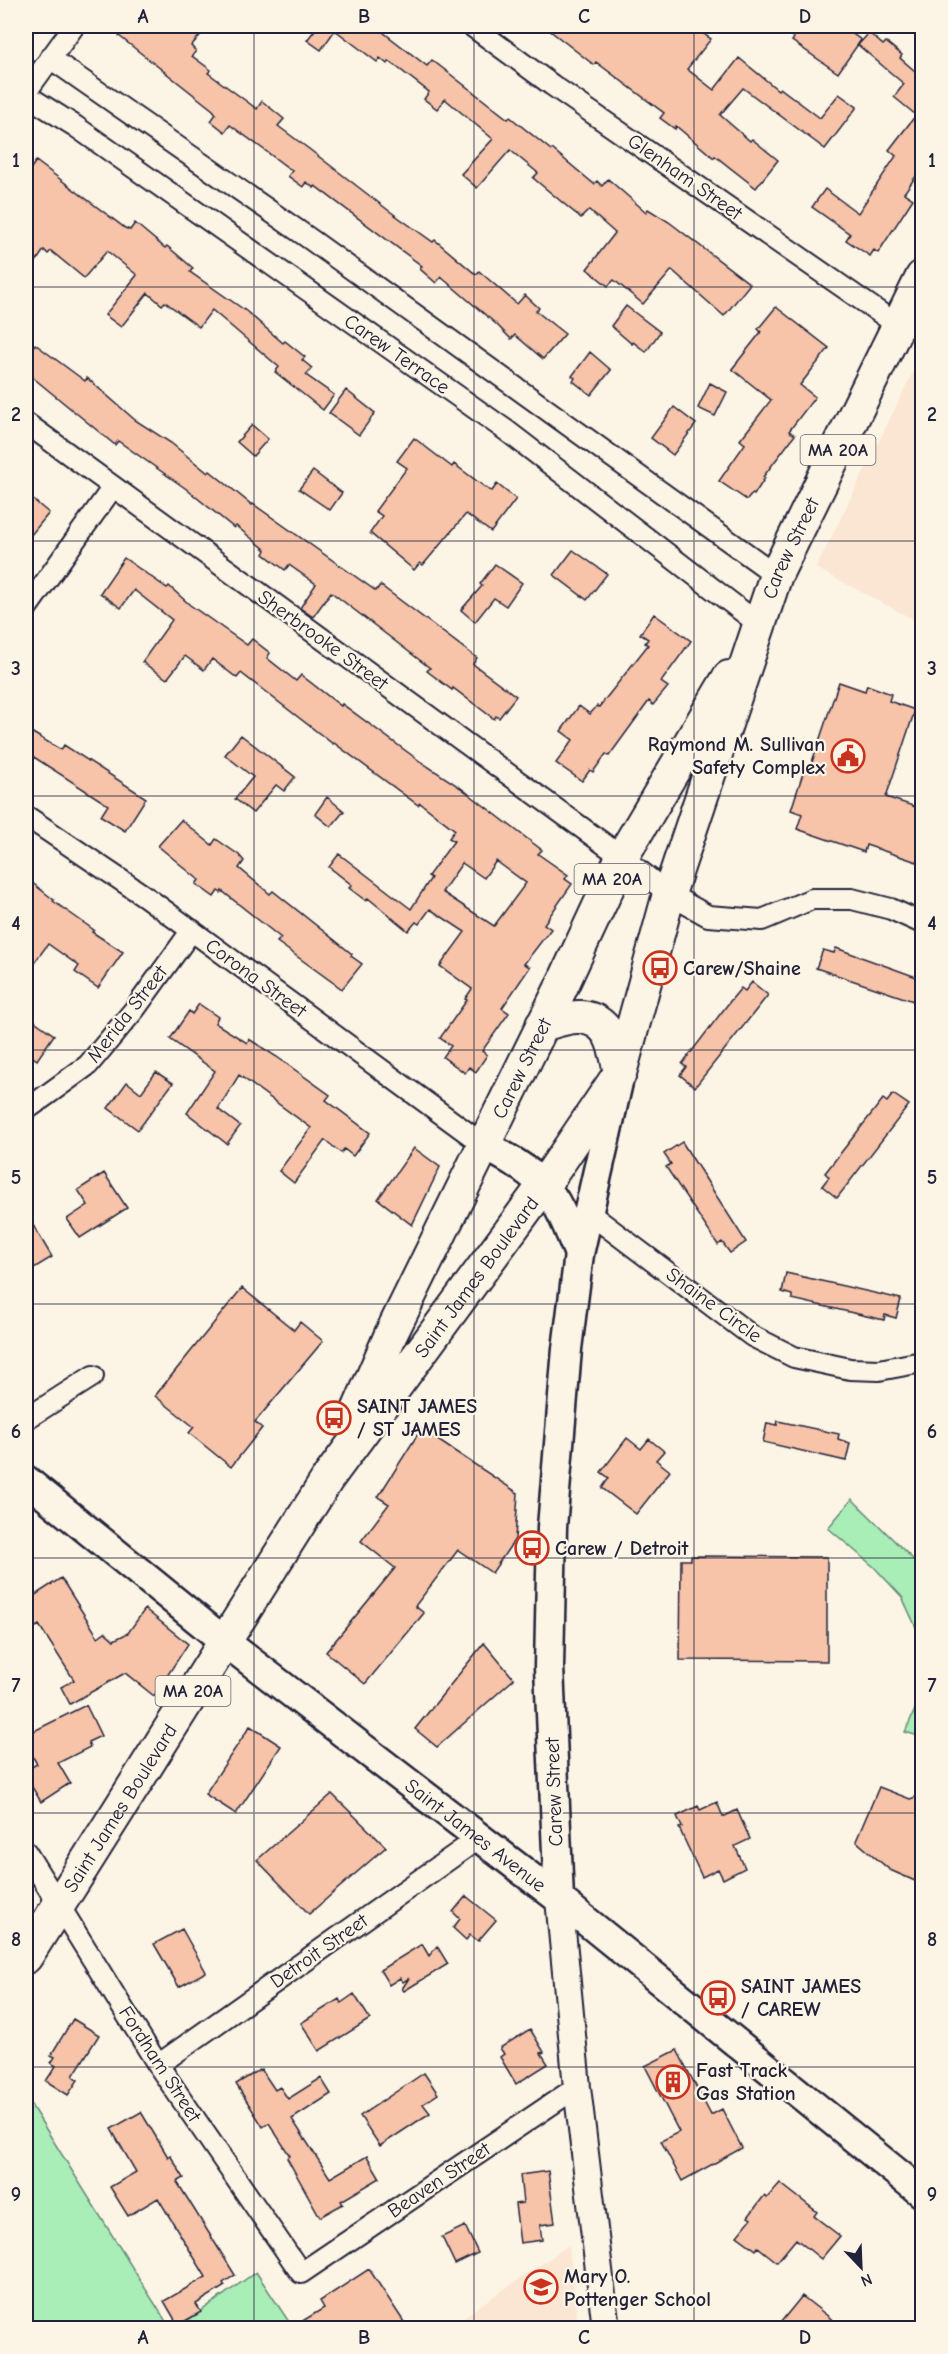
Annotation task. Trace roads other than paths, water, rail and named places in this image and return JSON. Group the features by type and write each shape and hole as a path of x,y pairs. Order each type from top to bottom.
{"main road":[{"name":"Carew Street","path":"559,1899 549,1667 552,1527 567,1349 579,1254 620,1073 669,894 776,575 922,277"},
{"name":"Carew Street","path":"484,1144 622,857 760,625"},
{"path":"542,1025 579,1017 601,1024 613,1041 620,1073"},
{"name":"Saint James Boulevard","path":"26,1957 328,1478 544,1185 620,1073"},
{"path":"484,1144 514,1161 544,1185 563,1217 579,1254"},
{"name":"Saint James Boulevard","path":"328,1478 392,1334 484,1144"},
{"name":"Saint James Avenue","path":"26,1480 224,1641 559,1899 922,2193"}],"street":[{"path":"26,93 74,26"},
{"name":"Glenham Street","path":"472,26 562,92 899,326"},
{"name":"Carew Terrace","path":"50,58 310,239 776,575"},
{"name":"Carew Terrace","path":"26,93 507,431 760,625"},
{"name":"Sherbrooke Street","path":"26,423 622,857"},
{"path":"26,609 113,487"},
{"name":"Corona Street","path":"26,816 146,897 484,1144"},
{"path":"622,857 669,894 708,916 762,920 812,899 852,899 891,909 922,923"},
{"name":"Merida Street","path":"26,1110 88,1065 135,1009 192,930"},
{"name":"Shaine Circle","path":"590,1213 752,1336 794,1357 850,1369 879,1370 922,1362"},
{"path":"26,1419 93,1376"},
{"name":"Detroit Street","path":"158,2065 479,1838"},
{"name":"Fordham Street","path":"26,1852 158,2065 301,2273"},
{"name":"Carew Street","path":"559,1899 577,2087 606,2328"},
{"name":"Beaven Street","path":"301,2273 577,2087"}],"place":[{"name":"Raymond M. Sullivan Safety Complex","path":"848,756"},
{"name":"Carew/Shaine","path":"660,968"},
{"name":"SAINT JAMES / ST JAMES","path":"334,1418"},
{"name":"Carew / Detroit","path":"532,1548"},
{"name":"SAINT JAMES / CAREW","path":"718,1998"},
{"name":"Fast Track Gas Station","path":"673,2082"},
{"name":"Mary O. Pottenger School","path":"541,2287"}]}
